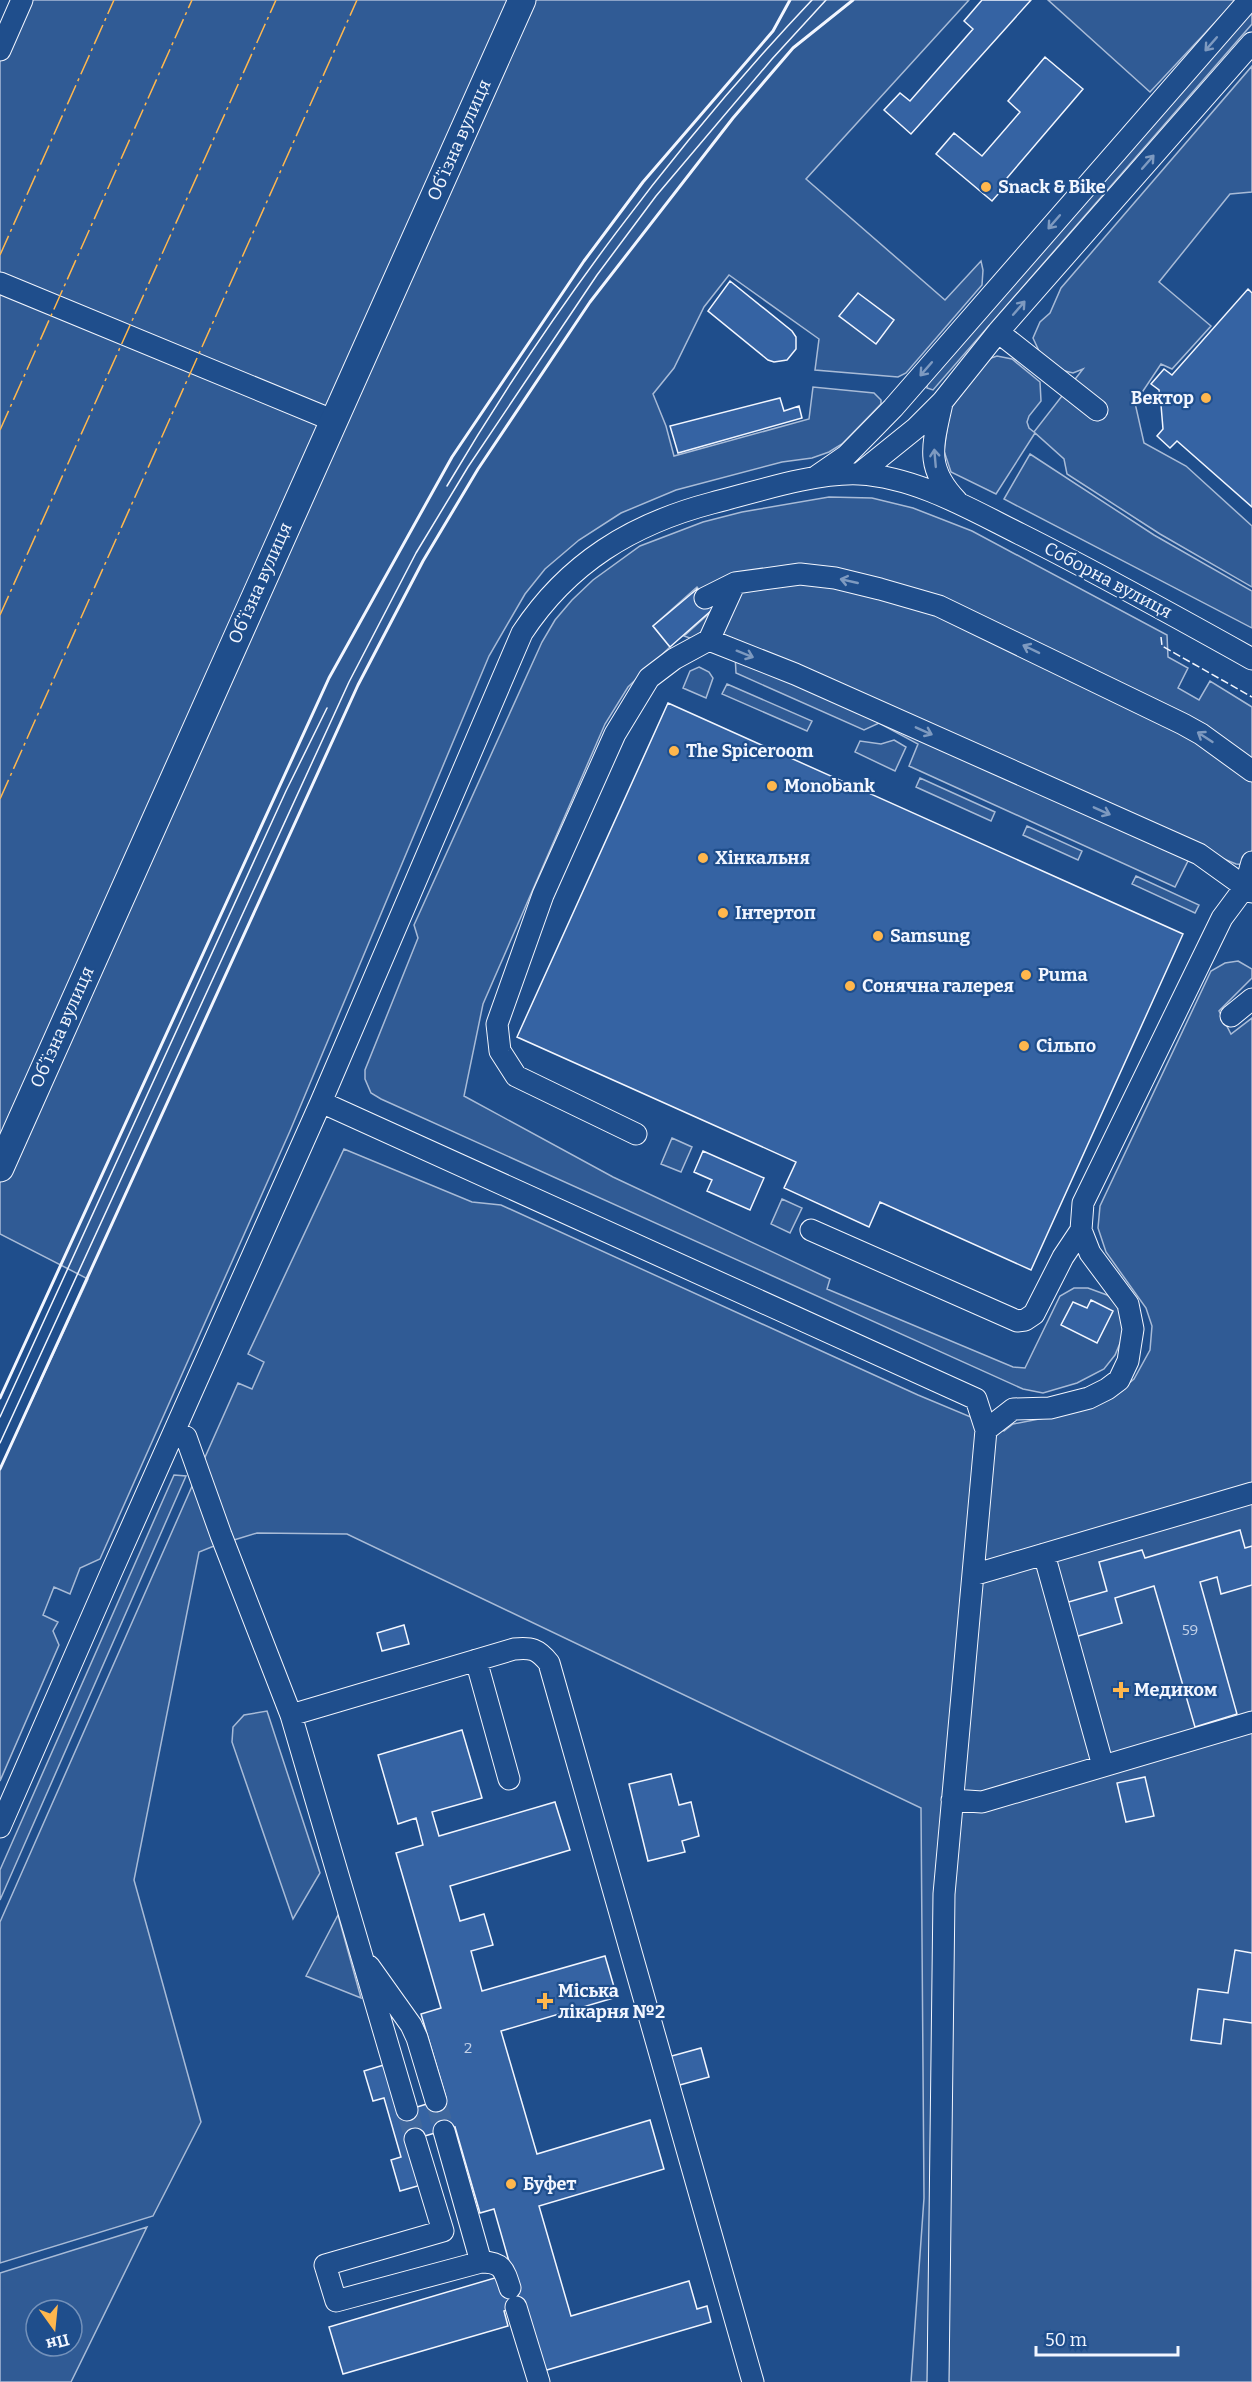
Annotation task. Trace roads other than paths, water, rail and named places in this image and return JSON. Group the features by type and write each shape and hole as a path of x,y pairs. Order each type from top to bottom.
{"main road":[{"name":"Обʼїзна вулиця","path":"0,1168 332,420 522,0"}],"street":[{"path":"0,50 22,0"},
{"path":"0,1827 321,1102 508,663 522,633 539,607 583,565 623,536 678,512 813,479 846,456 893,408 1250,0"},
{"path":"859,474 916,428 942,402 998,333 1252,43"},
{"path":"0,283 332,420"},
{"path":"998,333 1097,410"},
{"path":"942,402 934,439 933,460 944,488 962,507"},
{"name":"Соборна вулиця","path":"813,479 859,474 910,483 1106,578 1252,659"},
{"path":"705,598 735,583 800,574 835,578 939,606 1183,724 1201,734 1252,771"},
{"path":"636,1134 516,1076 500,1051 497,1024 543,895 615,734 650,678 674,659 709,640 735,583"},
{"path":"709,640 795,674 1199,854 1248,889"},
{"path":"986,1430 1013,1409 1050,1408 1089,1398 1119,1380 1128,1361 1133,1329 1128,1304 1090,1253 1081,1230 1083,1203 1222,918 1248,889 1252,862"},
{"path":"1232,1016 1252,999"},
{"path":"321,1102 976,1399 986,1430 944,1894 938,2382"},
{"path":"811,1230 1017,1321 1034,1314 1063,1257 1081,1230"},
{"path":"174,1432 186,1437 224,1543 291,1715 407,2110"},
{"path":"973,1575 1252,1493"},
{"path":"1044,1554 1103,1766"},
{"path":"291,1715 476,1660 528,1647 540,1652 549,1663 753,2382"},
{"path":"476,1660 509,1779"},
{"path":"952,1800 982,1802 1252,1722"},
{"path":"362,1956 411,2025 436,2101"},
{"path":"444,2131 481,2262"},
{"path":"416,2139 443,2231 325,2265 336,2301 481,2262 493,2262 500,2266 513,2297 538,2382"}],"tunnel":[{"path":"436,2101 444,2131"},
{"path":"407,2110 415,2139"}],"tram line":[{"path":"447,486 486,421 528,358 616,233 711,113 812,0"},
{"path":"0,1443 349,682 416,553 468,467 597,275 656,196 772,59 826,0"},
{"path":"0,1417 286,791 327,708"}],"place":[{"name":"Snack & Bike","path":"986,187"},
{"name":"Вектор","path":"1206,398"},
{"name":"The Spiceroom","path":"674,751"},
{"name":"Monobank","path":"772,786"},
{"name":"Хінкальня","path":"703,858"},
{"name":"Інтертоп","path":"723,913"},
{"name":"Samsung","path":"878,936"},
{"name":"Puma","path":"1026,975"},
{"name":"Сонячна галерея","path":"850,986"},
{"name":"Сільпо","path":"1024,1046"},
{"name":"Медиком","path":"1121,1690"},
{"name":"Міська лікарня №2","path":"545,2001"},
{"name":"Буфет","path":"511,2184"}]}
